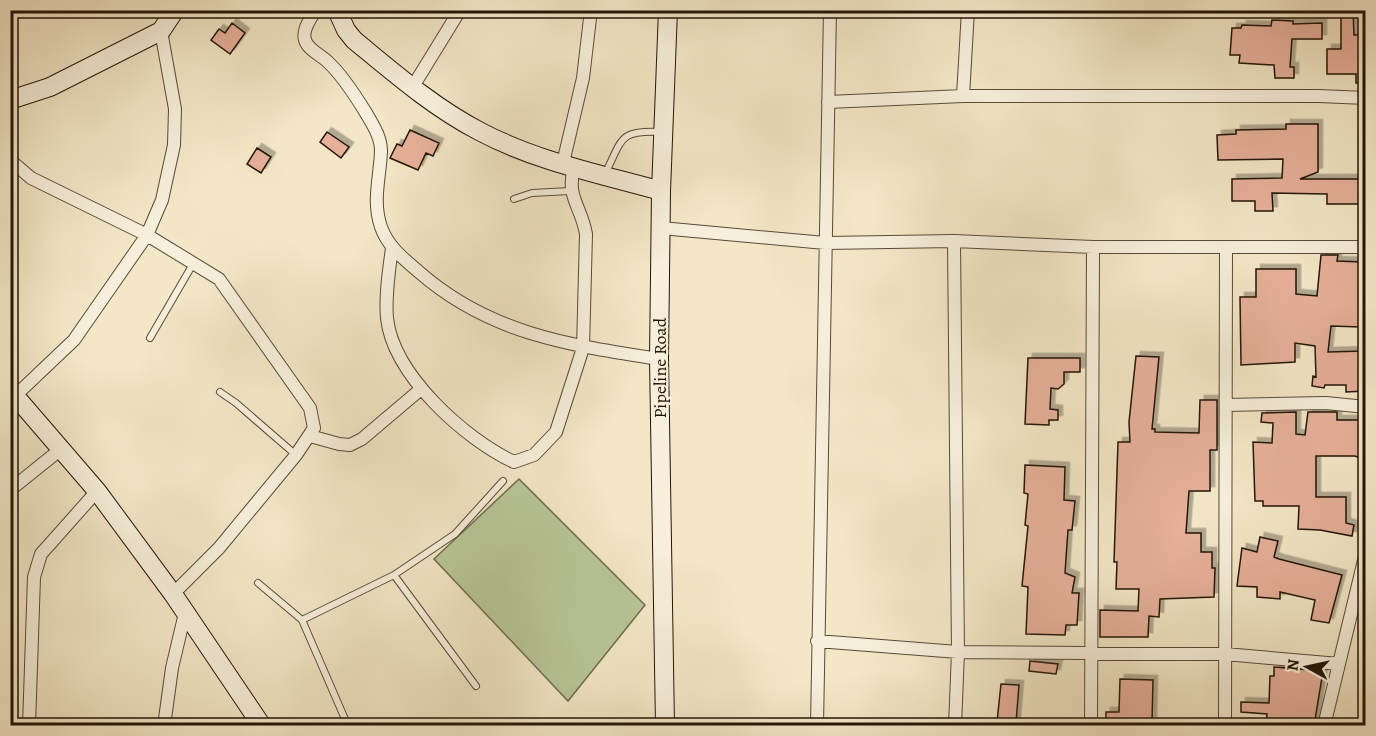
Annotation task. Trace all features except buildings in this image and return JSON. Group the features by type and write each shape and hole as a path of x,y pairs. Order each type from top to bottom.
{"street":[{"path":"10,100 50,87 161,31 174,10"},
{"path":"315,10 305,30 305,40 328,62 353,92 376,131 381,149 375,204 382,229 392,248 452,300 478,314 522,331 583,348 659,359"},
{"path":"338,10 346,30 354,39 412,88 477,130 569,165 661,191"},
{"path":"412,88 460,10"},
{"path":"392,248 387,318 393,343 421,389 491,451 514,462 534,455 556,432 583,348 586,234 583,218 570,192 569,165 591,10"},
{"name":"Pipeline Road","path":"665,726 659,359 661,191 668,10"},
{"path":"817,726 830,10"},
{"path":"963,96 968,10"},
{"path":"161,31 175,109 174,145 162,200 147,235 74,340 13,393 97,490 173,594 262,726"},
{"path":"828,102 963,96 1365,98"},
{"path":"10,160 31,178 147,235 219,279 310,408 314,428 310,436 219,548 173,594"},
{"path":"661,228 825,243 954,241 1093,247 1365,247"},
{"path":"954,241 958,652 956,726"},
{"path":"1091,726 1093,247"},
{"path":"1225,726 1226,248"},
{"path":"310,436 350,445 362,439 421,389"},
{"path":"1226,405 1326,403 1365,407"},
{"path":"10,490 61,449"},
{"path":"29,726 34,577 46,547 97,490"},
{"path":"1323,726 1365,552"},
{"path":"164,726 172,668 185,613"},
{"path":"817,641 958,652 1225,654 1339,664"}],"lane":[{"path":"604,175 627,135 635,131 665,132"},
{"path":"514,199 532,193 570,192"},
{"path":"150,338 193,264"},
{"path":"219,392 236,403 296,455"},
{"path":"302,620 394,575 455,534 503,481"},
{"path":"394,575 476,686"},
{"path":"258,583 302,620 348,726"}],"green space":[{"path":"519,479 645,605 568,701 434,559"}]}
